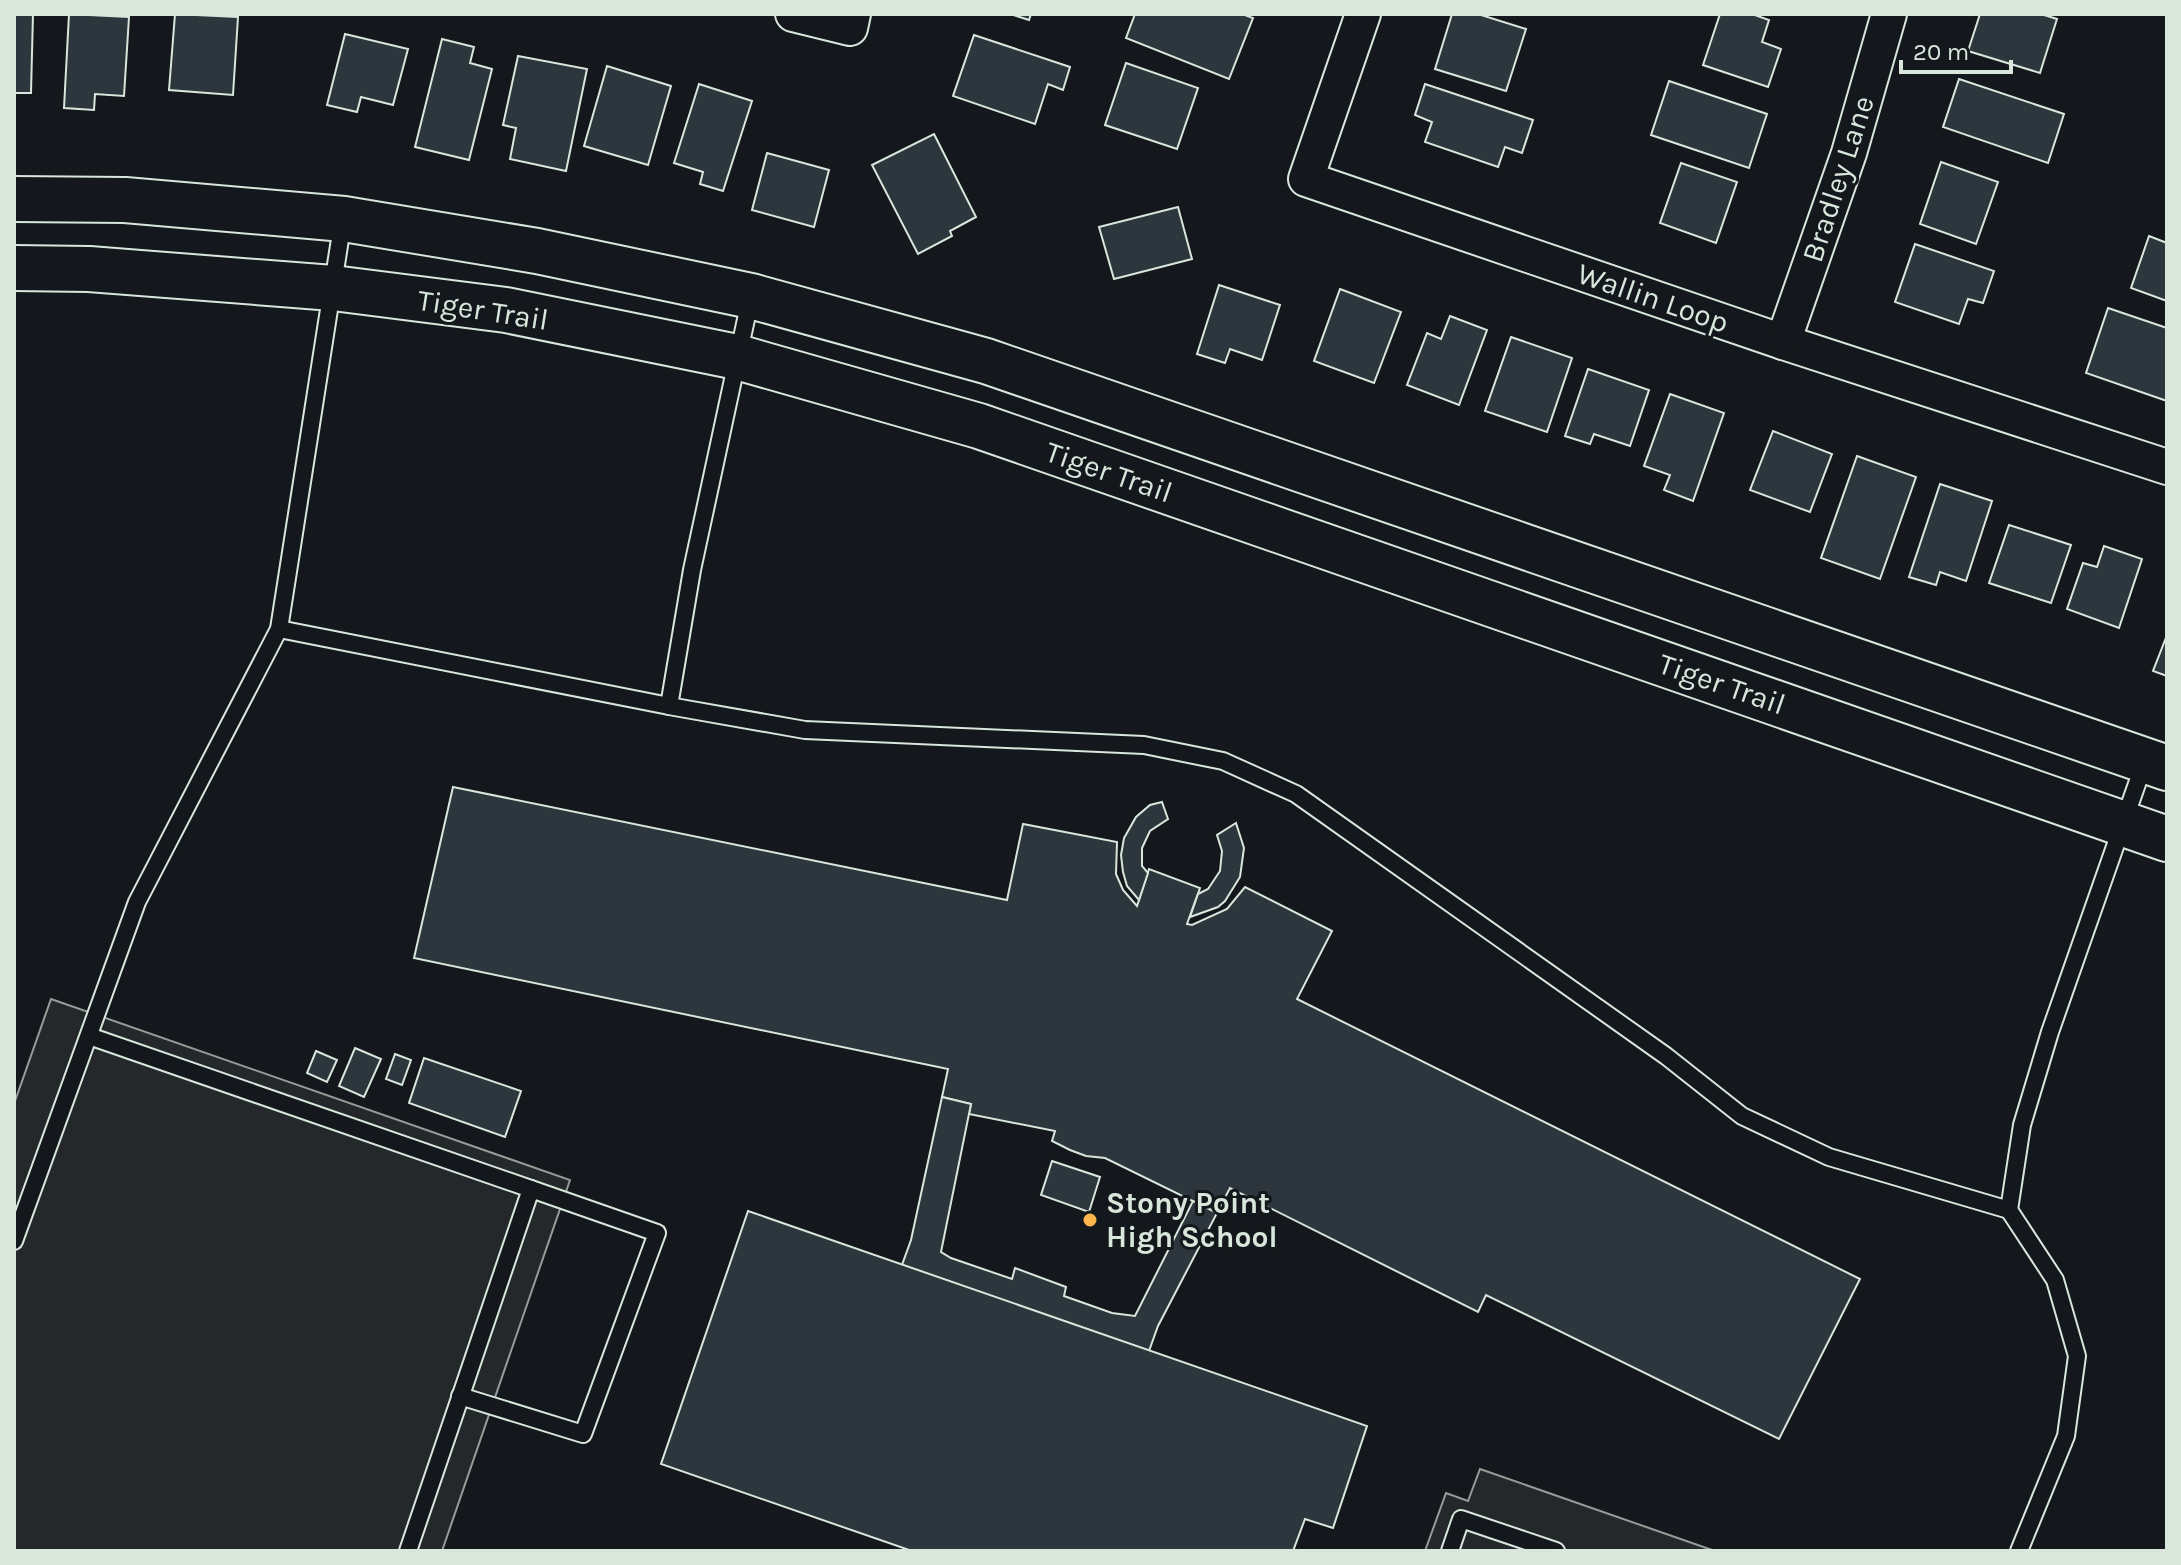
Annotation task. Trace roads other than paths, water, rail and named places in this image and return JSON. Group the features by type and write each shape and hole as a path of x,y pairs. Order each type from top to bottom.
{"street":[{"path":"793,14 850,28 853,14"},
{"name":"Wallin Loop","path":"1363,14 1306,179 1783,342 2167,467"},
{"name":"Bradley Lane","path":"1783,342 1849,153 1889,14"},
{"path":"14,199 125,200 344,219 537,251 751,296 986,361 2156,764"},
{"name":"Tiger Trail","path":"14,268 89,269 333,288 506,310 737,357 979,426 2167,839"}],"lane":[{"path":"14,1241 137,902 279,629 344,219"},
{"path":"669,706 692,570 751,296"},
{"path":"279,629 805,730 1144,745 1223,761 1296,794 1666,1056 1742,1116 1829,1157 2009,1210 2055,1280 2077,1356 2066,1436 2019,1551"},
{"path":"2009,1210 2026,1111 2050,1032 2123,823 2156,764"},
{"path":"89,1036 657,1233 583,1434 460,1396"},
{"path":"408,1551 531,1189"},
{"path":"1450,1551 1461,1519 1556,1551"}],"place":[{"name":"Stony Point High School","path":"1090,1220"}]}
